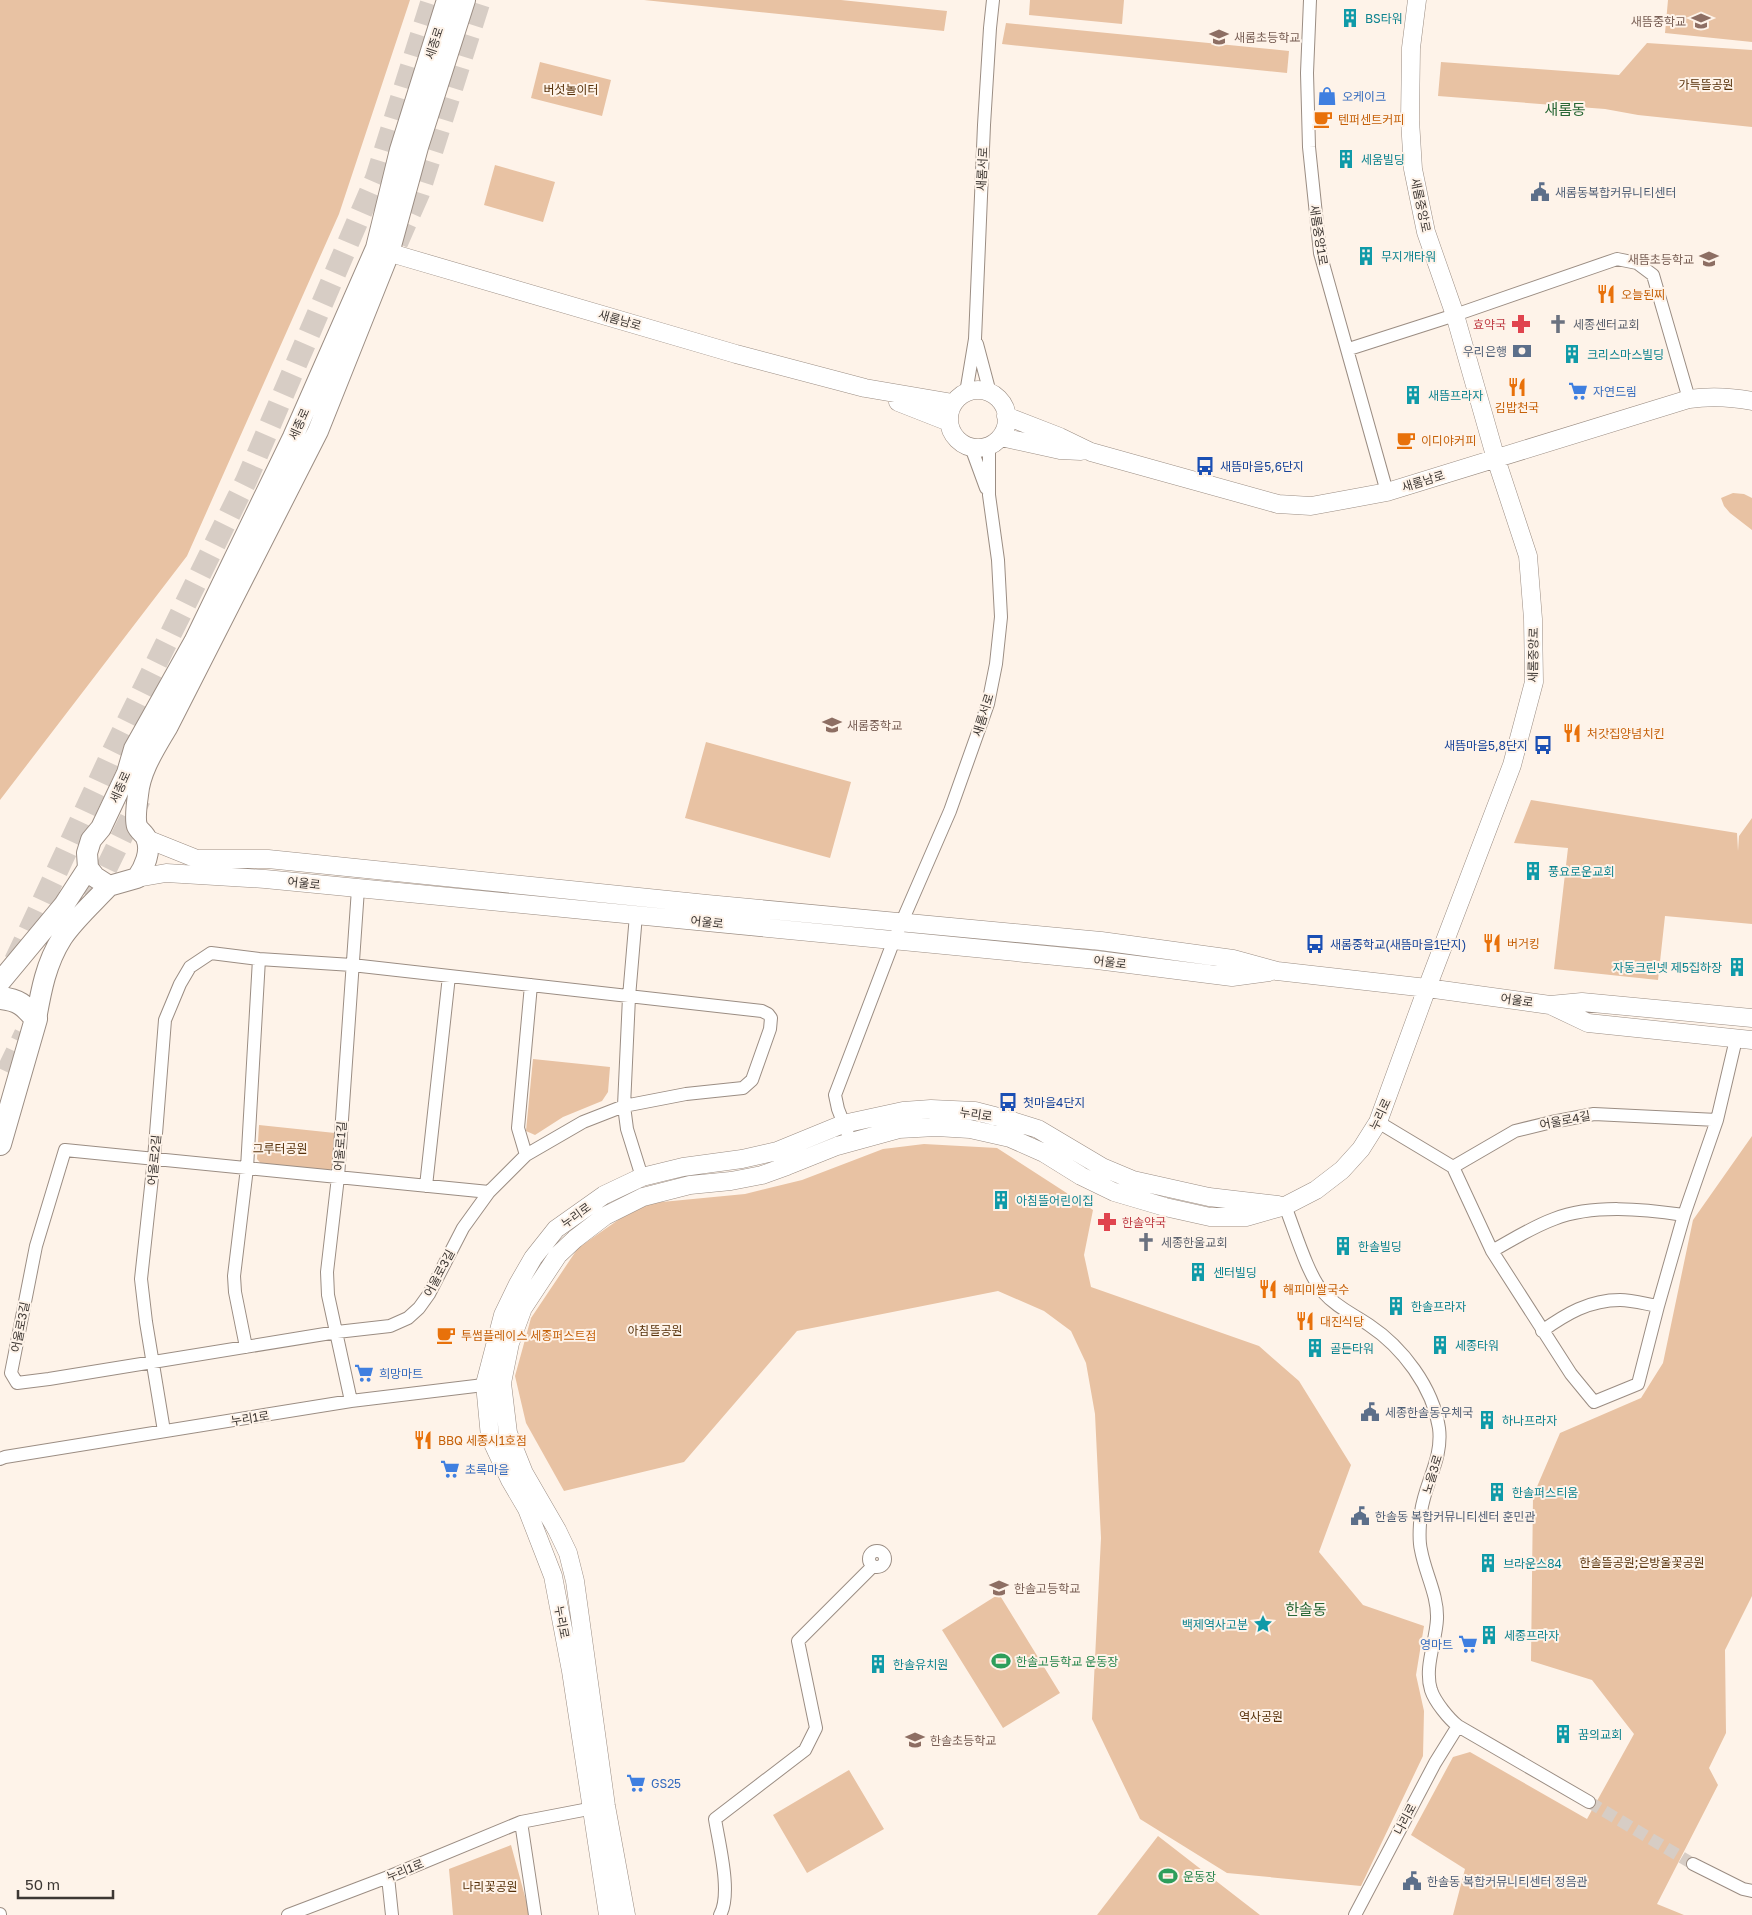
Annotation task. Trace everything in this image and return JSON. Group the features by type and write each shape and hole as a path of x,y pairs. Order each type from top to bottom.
{"highway":[{"path":"0,998 14,1000 26,1007 36,1020 0,1144"}],"main road":[{"name":"세종로","path":"0,982 64,905 88,868 87,852 91,840 101,828 127,772 134,749 194,642 382,251 400,150 447,0"},
{"name":"세종로","path":"137,878 145,866 138,794 141,777 149,758 168,726 318,431 418,147 465,0"},
{"name":"세종로","path":"101,828 120,823 142,832"},
{"path":"88,868 95,876 109,886"},
{"path":"36,1020 42,986 62,938 109,886 137,878"}],"street":[{"name":"새롬서로","path":"975,339 984,125 993,0"},
{"name":"새롬중앙1로","path":"1310,0 1307,73 1311,180 1320,253 1387,492"},
{"name":"새롬중앙로","path":"1417,0 1411,48 1410,120 1413,169 1426,232 1455,315 1496,459 1528,556 1533,618 1534,682 1512,765 1427,988"},
{"name":"새롬남로","path":"382,251 736,354 865,388 949,422"},
{"path":"1348,349 1455,315 1617,259 1637,263 1653,275 1689,399"},
{"path":"975,339 990,393"},
{"path":"960,398 975,339"},
{"name":"새롬남로","path":"865,388 960,398"},
{"path":"989,495 995,441 1006,423 1004,407 990,393 974,390 960,398 949,412 949,422 956,438 971,447 980,448 995,441"},
{"name":"새롬남로","path":"1006,416 1060,437 1091,452 1278,504 1311,506 1387,492 1689,399 1710,396 1736,398 1752,402"},
{"name":"새롬남로","path":"995,441 1060,450 1091,452"},
{"path":"971,447 989,495"},
{"name":"새롬서로","path":"851,1142 843,1124 835,1095 894,940 950,810 988,704 1001,617 998,560 989,495"},
{"name":"어울로","path":"142,832 197,859 268,859 707,904 1101,941 1234,959 1277,971 1550,1004 1582,1002 1752,1018"},
{"name":"어울로","path":"137,878 166,873 265,879 1097,960 1232,977 1277,971"},
{"name":"어울로1길","path":"352,1402 328,1295 327,1272 338,1177 358,889"},
{"path":"636,915 629,996 624,1106 627,1129 642,1177"},
{"name":"어울로2길","path":"164,1431 141,1279 154,1159 165,1020 180,984 190,967 211,953 259,959 352,966"},
{"path":"246,1347 235,1292 234,1276 248,1168 259,959"},
{"name":"어울로3길","path":"352,966 762,1011 768,1014 771,1024 752,1080 743,1088 686,1094 624,1106 583,1122 526,1155 488,1192 463,1228 429,1294 419,1308 408,1318 390,1326 336,1332 30,1382 17,1382 11,1373 36,1246 65,1150 488,1192"},
{"path":"426,1186 449,976"},
{"path":"526,1155 518,1128 531,985"},
{"name":"누리로","path":"493,1384 523,1308 558,1255 574,1238 595,1222 643,1197 690,1185 731,1181 762,1175 851,1142 899,1129 936,1127 970,1129 1010,1138 1044,1153 1081,1176 1114,1192 1165,1207 1210,1217 1246,1217 1286,1206 1316,1190 1342,1170 1361,1149 1378,1122 1427,988"},
{"name":"어울로","path":"1550,1004 1588,1023 1744,1040"},
{"path":"1378,1122 1453,1167 1492,1251 1571,1374 1594,1402 1638,1384 1684,1215 1744,1040"},
{"name":"누리로","path":"608,1915 575,1581 568,1554 557,1530 524,1473 508,1433 493,1384 503,1315 518,1284 545,1242 556,1229 604,1195 642,1177 683,1167 742,1159 777,1151 843,1124 903,1111 931,1109 975,1111 1006,1118 1038,1129 1102,1167 1133,1180 1209,1197 1286,1206"},
{"name":"어울로4길","path":"1453,1167 1515,1131 1594,1114 1717,1120"},
{"name":"노을3로","path":"1286,1206 1312,1275 1322,1292 1344,1311 1381,1333 1399,1350 1427,1391 1434,1409 1439,1428 1440,1447 1435,1468 1426,1491 1420,1527 1421,1549 1429,1573 1437,1618 1429,1667 1431,1691 1449,1718 1458,1726 1589,1802"},
{"path":"1492,1251 1521,1234 1555,1218 1593,1210 1639,1209 1684,1215"},
{"path":"1542,1331 1561,1317 1588,1304 1620,1300 1658,1306"},
{"name":"누리1로","path":"0,1459 352,1402 493,1384"},
{"path":"720,1915 724,1908 726,1894 715,1819 805,1750 816,1728 798,1641 873,1566"},
{"name":"나리로","path":"1355,1915 1435,1763 1458,1726"},
{"name":"누리로","path":"598,1807 626,1915"},
{"name":"누리1로","path":"288,1915 388,1877 522,1822 598,1807"},
{"path":"522,1822 535,1915"},
{"path":"1692,1864 1743,1889 1752,1891"},
{"path":"388,1877 392,1915"}],"green space":[{"path":"0,0 410,0 339,214 187,556 0,800"},
{"path":"644,0 841,0 947,11 944,31"},
{"path":"1030,0 1124,0 1122,24 1029,15"},
{"name":"새뜸중학교","path":"1668,0 1752,0 1752,42 1665,33"},
{"path":"1006,23 1289,51 1287,73 1002,44"},
{"name":"가득뜰공원","path":"1647,43 1752,50 1752,127 1638,115 1605,109 1438,96 1441,62 1619,75"},
{"name":"버섯놀이터","path":"540,62 611,80 602,116 531,98"},
{"path":"495,165 555,182 543,222 484,205"},
{"path":"1733,493 1744,494 1752,498 1752,530 1724,506 1721,498"},
{"path":"706,742 851,782 830,858 685,818"},
{"path":"1531,800 1737,833 1738,851 1739,836 1752,818 1752,924 1665,916 1658,980 1554,969 1568,848 1514,843"},
{"path":"533,1059 610,1067 608,1092 602,1101 563,1117 535,1135 526,1131"},
{"name":"그루터공원","path":"259,1125 335,1133 333,1166 328,1173 263,1166 257,1159"},
{"name":"한솔뜰공원;은방울꽃공원","path":"1752,1136 1752,1596 1725,1650 1726,1733 1709,1768 1718,1785 1657,1904 1684,1915 1453,1915 1465,1869 1411,1835 1453,1757 1470,1752 1587,1819 1634,1734 1592,1680 1531,1661 1533,1496 1560,1433 1641,1398 1663,1363 1693,1220"},
{"path":"924,1144 997,1148 1093,1210 1084,1255 1091,1287 1259,1346 1299,1381 1351,1465 1319,1552 1363,1605 1424,1626 1416,1675 1424,1711 1423,1756 1361,1886 1227,1873 1140,1819 1092,1719 1101,1538 1095,1414 1086,1363 1071,1331 1044,1311 998,1291 797,1331 684,1462 564,1491 526,1423 515,1376 531,1318 578,1248 641,1204 745,1194 802,1180 883,1149"},
{"name":"한솔고등학교 운동장","path":"999,1594 1060,1693 1003,1728 942,1630"},
{"path":"849,1770 884,1829 807,1873 773,1815"},
{"name":"운동장","path":"1158,1836 1260,1915 1097,1915"},
{"name":"나리꽃공원","path":"511,1845 530,1915 453,1915 449,1869"}],"tunnel":[{"path":"15,961 112,753 246,481 376,178 432,0"},
{"path":"397,243 419,193 480,0"},
{"path":"92,898 140,799"},
{"path":"7,1072 25,1034"},
{"path":"1589,1802 1693,1864"}],"place":[{"name":"BS타워","path":"1350,18"},
{"name":"새뜸중학교","path":"1701,21"},
{"name":"새롬초등학교","path":"1219,37"},
{"name":"오케이크","path":"1327,96"},
{"name":"텐퍼센트커피","path":"1323,119"},
{"name":"세움빌딩","path":"1346,159"},
{"name":"새롬동복합커뮤니티센터","path":"1540,192"},
{"name":"무지개타워","path":"1366,256"},
{"name":"새뜸초등학교","path":"1709,259"},
{"name":"오늘된찌","path":"1606,294"},
{"name":"효약국","path":"1521,324"},
{"name":"세종센터교회","path":"1558,324"},
{"name":"우리은행","path":"1522,351"},
{"name":"크리스마스빌딩","path":"1572,354"},
{"name":"김밥천국","path":"1517,387"},
{"name":"자연드림","path":"1578,391"},
{"name":"새뜸프라자","path":"1413,395"},
{"name":"이디야커피","path":"1406,440"},
{"name":"새뜸마을5,6단지","path":"1205,466"},
{"name":"새롬중학교","path":"832,725"},
{"name":"처갓집양념치킨","path":"1572,733"},
{"name":"새뜸마을5,8단지","path":"1543,745"},
{"name":"풍요로운교회","path":"1533,871"},
{"name":"버거킹","path":"1492,943"},
{"name":"새롬중학교(새뜸마을1단지)","path":"1315,944"},
{"name":"자동크린넷 제5집하장","path":"1737,967"},
{"name":"첫마을4단지","path":"1008,1102"},
{"name":"아침뜰어린이집","path":"1001,1200"},
{"name":"한솔약국","path":"1107,1222"},
{"name":"세종한울교회","path":"1146,1242"},
{"name":"한솔빌딩","path":"1343,1246"},
{"name":"센터빌딩","path":"1198,1272"},
{"name":"해피미쌀국수","path":"1268,1289"},
{"name":"한솔프라자","path":"1396,1306"},
{"name":"대진식당","path":"1305,1321"},
{"name":"투썸플레이스 세종퍼스트점","path":"446,1335"},
{"name":"세종타워","path":"1440,1345"},
{"name":"골든타워","path":"1315,1348"},
{"name":"희망마트","path":"364,1373"},
{"name":"세종한솔동우체국","path":"1370,1412"},
{"name":"하나프라자","path":"1487,1420"},
{"name":"BBQ 세종시1호점","path":"423,1440"},
{"name":"초록마을","path":"450,1469"},
{"name":"한솔퍼스티움","path":"1497,1492"},
{"name":"한솔동 복합커뮤니티센터 훈민관","path":"1360,1516"},
{"name":"브라운스84","path":"1488,1563"},
{"name":"한솔고등학교","path":"999,1588"},
{"name":"백제역사고분","path":"1263,1624"},
{"name":"세종프라자","path":"1489,1635"},
{"name":"영마트","path":"1468,1644"},
{"name":"한솔고등학교 운동장","path":"1001,1661"},
{"name":"한솔유치원","path":"878,1664"},
{"name":"꿈의교회","path":"1563,1734"},
{"name":"한솔초등학교","path":"915,1740"},
{"name":"GS25","path":"636,1783"},
{"name":"운동장","path":"1168,1876"},
{"name":"한솔동 복합커뮤니티센터 정음관","path":"1412,1881"}],"district":[{"name":"새롬동","path":"1565,109"},
{"name":"한솔동","path":"1306,1609"}],"park label":[{"name":"아침뜰공원","path":"655,1330"},
{"name":"역사공원","path":"1261,1716"}]}
